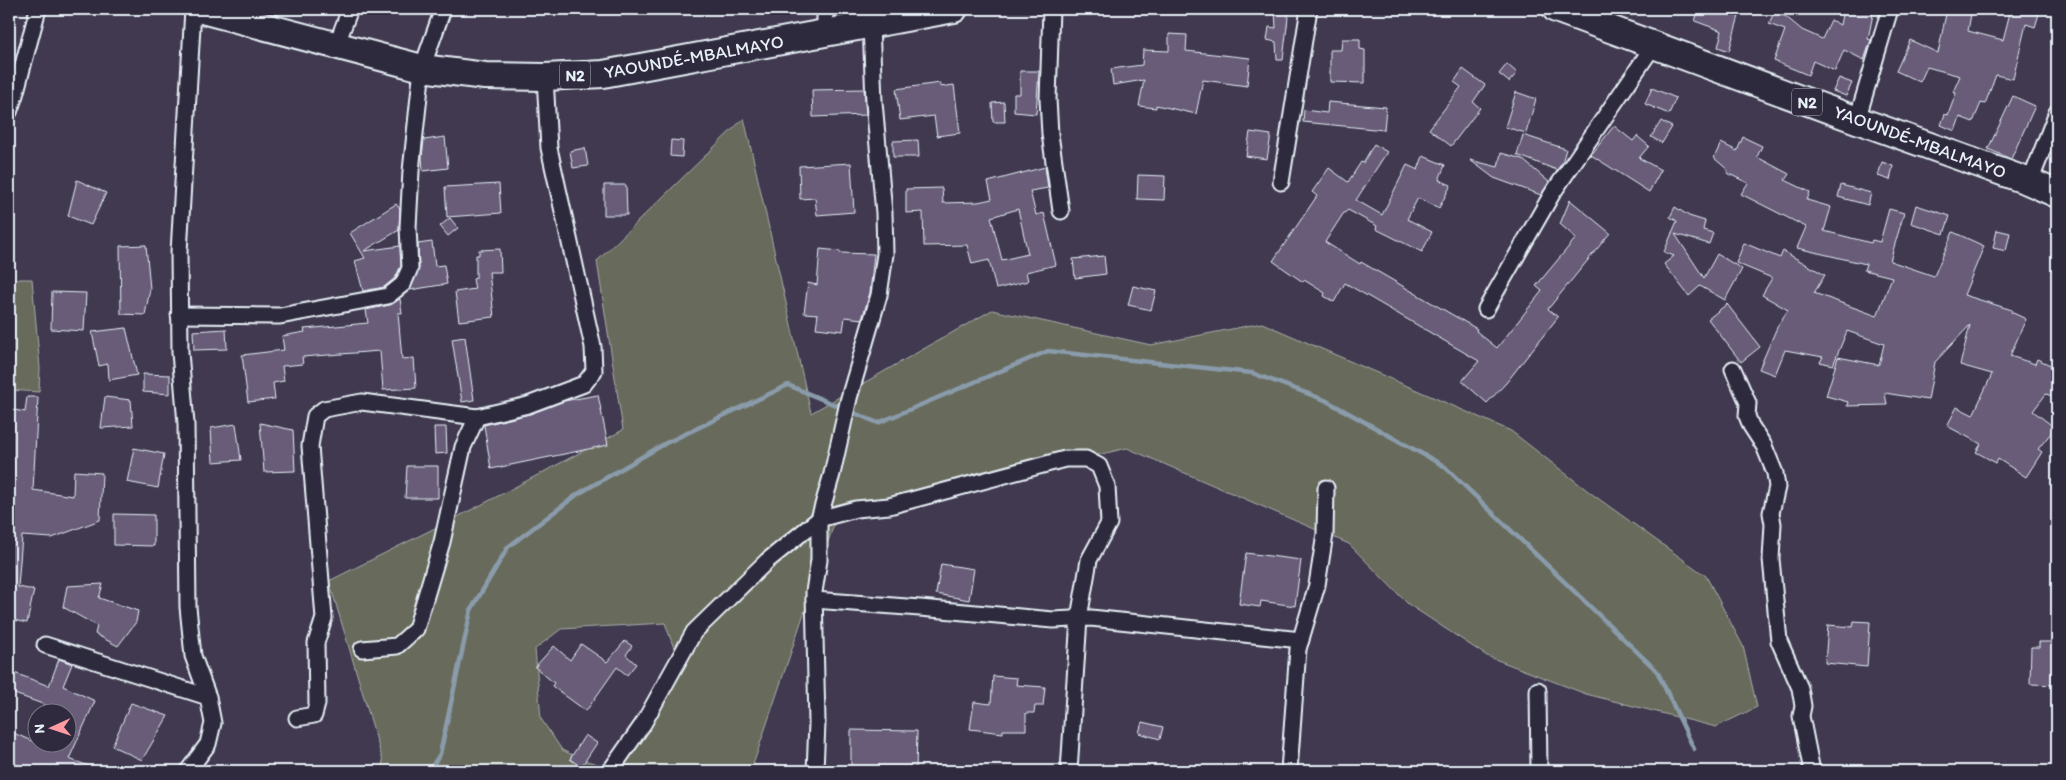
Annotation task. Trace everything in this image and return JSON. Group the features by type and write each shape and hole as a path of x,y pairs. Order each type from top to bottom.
{"highway":[{"name":"YAOUNDÉ-MBALMAYO","path":"198,9 422,68 485,76 545,77 603,74 825,21 871,24 954,9"},
{"name":"YAOUNDÉ-MBALMAYO","path":"1556,9 2030,182 2057,194"}],"street":[{"path":"9,112 38,9"},
{"path":"188,771 208,744 213,723 208,697 193,656 188,607 186,424 180,352 179,252 192,9"},
{"path":"336,46 350,9"},
{"path":"180,315 280,316 388,296 403,284 410,268 408,227 410,171 422,68 443,9"},
{"path":"1051,9 1048,99 1050,134 1061,211"},
{"path":"1281,182 1309,9"},
{"path":"1857,120 1890,9"},
{"path":"815,771 817,723 814,600 819,560 819,519 832,474 849,398 879,295 885,254 884,214 874,102 871,24"},
{"path":"1486,309 1552,194 1654,45"},
{"path":"298,718 314,715 318,704 316,643 324,618 310,446 315,416 324,409 362,402 476,417 528,405 584,384 594,370 593,347 549,148 545,77"},
{"path":"2030,182 2057,112"},
{"path":"1733,369 1748,403 1747,416 1751,426 1764,446 1775,473 1777,487 1771,513 1773,524 1771,558 1779,640 1800,688 1803,706 1801,716 1812,771"},
{"path":"362,649 397,646 416,628 442,542 463,447 476,417"},
{"path":"610,771 643,724 694,632 767,561 819,519 856,510 889,506 1065,459 1086,459 1099,466 1107,486 1109,523 1089,560 1080,618 1069,771"},
{"path":"1289,771 1298,649 1318,585 1325,534 1326,488"},
{"path":"814,600 1053,620 1080,618 1301,640"},
{"path":"45,645 208,697"},
{"path":"1538,690 1539,771"}],"green space":[{"path":"744,118 811,413 992,310 1151,345 1262,323 1511,431 1592,494 1706,576 1743,646 1757,707 1716,727 1586,694 1487,656 1408,604 1349,544 1127,448 836,518 751,771 381,771 383,761 329,581 479,506 623,430 597,261","holes":["665,623 682,671 617,769 583,760 562,750 541,719 535,649 561,629"]},
{"path":"9,279 32,279 40,368 39,392 9,390"}],"building":[{"path":"1275,9 1289,9 1283,60 1277,60 1276,42 1267,40 1269,27 1276,28"},
{"path":"1699,9 1741,9 1729,51 1718,47 1722,31 1695,21"},
{"path":"1843,9 1874,9 1868,39 1871,40 1864,60 1844,50 1835,71 1813,61 1808,75 1774,61 1785,30 1769,24 1774,12 1785,16 1802,30 1822,39 1831,20 1840,25"},
{"path":"1947,9 1971,14 1968,31 2003,40 2011,9 2021,9 2039,14 2035,27 2026,24 2013,79 1996,75 1985,104 1981,103 1973,122 1960,117 1955,131 1941,125 1945,114 1948,115 1956,93 1953,92 1960,76 1927,67 1920,82 1896,71 1910,40 1938,53"},
{"path":"1169,34 1187,35 1186,51 1250,58 1247,86 1203,80 1196,114 1156,105 1156,108 1139,106 1144,80 1113,85 1111,69 1142,65 1143,50 1169,51"},
{"path":"1342,39 1360,39 1360,49 1365,50 1365,83 1330,82 1330,50 1341,50"},
{"path":"1507,64 1517,73 1509,82 1499,74"},
{"path":"1463,69 1485,85 1473,102 1480,108 1451,146 1429,129 1461,87 1454,82"},
{"path":"1020,71 1039,71 1036,114 1014,112 1014,94 1020,94"},
{"path":"1839,78 1852,83 1846,96 1833,91"},
{"path":"940,83 940,87 954,85 960,133 937,136 934,116 900,120 896,89"},
{"path":"1652,88 1676,98 1669,114 1645,104"},
{"path":"864,89 866,115 813,117 812,90"},
{"path":"1516,92 1536,99 1526,133 1505,127"},
{"path":"2013,96 2035,106 2011,159 1988,149"},
{"path":"1004,102 1005,122 993,122 992,103"},
{"path":"1328,102 1386,107 1384,130 1303,122 1304,110 1327,113"},
{"path":"1661,121 1672,127 1662,143 1651,137"},
{"path":"1614,126 1633,141 1637,136 1649,146 1639,158 1661,170 1649,192 1591,155"},
{"path":"1250,132 1271,135 1267,159 1246,156"},
{"path":"1523,135 1566,149 1562,163 1557,170 1517,155"},
{"path":"445,137 448,168 423,171 424,140"},
{"path":"1743,137 1762,146 1757,157 1789,174 1785,180 1810,192 1807,200 1831,207 1824,231 1871,243 1872,240 1880,242 1889,209 1904,213 1890,261 1934,276 1953,232 1984,246 1964,295 2012,310 2011,312 2026,319 2010,356 2035,364 2037,359 2057,368 2057,385 2052,396 2046,394 2033,411 2055,428 2038,449 2042,452 2026,477 1998,459 1996,463 1976,452 1981,444 1947,426 1957,407 1973,415 1992,374 1960,365 1970,325 1935,362 1928,400 1885,393 1887,405 1847,406 1848,402 1826,396 1838,357 1879,365 1884,344 1847,331 1833,365 1820,362 1823,357 1785,350 1775,375 1759,369 1778,325 1788,310 1762,295 1772,278 1736,263 1744,243 1780,258 1783,251 1825,275 1814,293 1877,316 1892,277 1864,270 1866,264 1797,248 1806,227 1741,194 1748,183 1727,173 1728,170 1714,158 1721,143 1737,151"},
{"path":"671,140 683,141 682,157 670,156"},
{"path":"918,140 919,157 893,157 893,141"},
{"path":"1374,144 1387,152 1356,200 1382,215 1407,165 1418,170 1423,156 1445,165 1439,180 1451,185 1439,208 1418,198 1407,219 1432,232 1422,252 1376,229 1377,226 1348,210 1343,214 1325,242 1360,264 1361,262 1477,329 1476,331 1497,348 1542,291 1536,286 1576,238 1560,224 1570,200 1610,233 1548,309 1558,317 1506,383 1487,403 1462,381 1479,361 1345,283 1334,302 1324,296 1325,293 1304,280 1303,282 1273,261 1317,196 1312,192 1329,168 1348,182 1361,162 1363,163"},
{"path":"585,148 588,166 573,168 570,151"},
{"path":"1501,153 1522,159 1549,182 1541,195 1494,178 1470,160 1498,167"},
{"path":"1882,162 1893,166 1890,180 1878,176"},
{"path":"851,163 854,212 817,215 815,198 800,199 799,166"},
{"path":"1045,167 1048,188 1030,191 1036,215 1044,213 1056,265 1026,272 1028,281 996,289 989,260 972,264 967,245 924,246 923,212 906,213 906,189 942,188 943,203 978,202 992,199 988,182","holes":["1018,209 1028,254 1002,260 991,217"]},
{"path":"1138,175 1165,176 1164,200 1137,199"},
{"path":"77,180 106,193 91,225 68,216"},
{"path":"499,184 501,213 447,217 445,187"},
{"path":"604,185 626,185 627,215 604,215"},
{"path":"1841,185 1871,193 1868,205 1838,197"},
{"path":"396,204 400,209 399,230 364,251 400,246 401,266 395,278 384,287 363,291 355,261 365,258 350,233"},
{"path":"1916,205 1950,216 1944,234 1911,223"},
{"path":"1675,207 1689,216 1705,221 1703,230 1713,233 1709,244 1675,234 1704,278 1717,254 1742,269 1725,300 1700,286 1689,296 1664,264 1674,256 1664,252 1677,221 1670,217"},
{"path":"450,218 458,228 448,236 440,226"},
{"path":"1997,230 2010,233 2006,251 1993,248"},
{"path":"432,242 435,266 444,265 447,284 410,290 419,268 418,244"},
{"path":"146,245 150,289 145,315 121,314 120,246"},
{"path":"500,249 501,272 489,272 494,317 459,321 455,292 475,289 473,279 476,278 476,255 479,255 479,250"},
{"path":"820,249 840,251 840,253 874,254 870,293 862,319 845,317 843,331 816,328 818,314 804,313 808,283 817,285"},
{"path":"1104,256 1106,274 1075,278 1073,259"},
{"path":"1133,286 1156,291 1151,310 1128,305"},
{"path":"52,292 86,293 84,331 51,329"},
{"path":"400,299 402,313 398,313 402,359 414,358 416,388 383,390 380,351 302,357 303,364 282,366 284,381 273,383 275,399 248,402 242,355 284,350 282,336 305,332 304,329 368,323 366,310 390,305"},
{"path":"1727,304 1760,347 1741,362 1708,319"},
{"path":"126,328 137,375 109,380 108,364 99,366 92,332"},
{"path":"226,329 227,349 194,350 193,331"},
{"path":"465,337 474,400 462,402 452,339"},
{"path":"143,374 170,375 170,394 143,392"},
{"path":"598,395 608,445 491,469 484,425 530,414 564,401"},
{"path":"27,397 38,397 33,490 73,496 74,471 102,473 100,520 52,538 22,536 18,587 34,590 27,623 9,619 9,409 25,412"},
{"path":"105,397 131,400 133,426 101,428"},
{"path":"260,423 293,430 295,471 264,472"},
{"path":"236,424 241,460 213,462 211,428"},
{"path":"434,427 446,427 447,453 435,454"},
{"path":"134,448 164,454 158,488 127,482"},
{"path":"407,466 438,466 438,498 405,498"},
{"path":"114,514 154,515 154,546 114,545"},
{"path":"1246,553 1301,560 1295,606 1261,601 1260,607 1239,604"},
{"path":"941,564 974,569 969,600 936,594"},
{"path":"103,584 99,598 138,611 136,622 118,646 95,634 97,626 63,607 67,586"},
{"path":"1854,621 1870,622 1867,667 1825,663 1828,625 1853,627"},
{"path":"625,641 632,646 626,655 636,664 627,675 617,667 586,711 552,686 554,683 535,667 554,646 570,660 581,644 607,662"},
{"path":"2039,642 2057,642 2057,685 2030,684 2031,647 2039,647"},
{"path":"59,659 72,664 63,686 95,701 78,739 78,702 37,702 9,692 9,671 49,686"},
{"path":"993,676 1017,678 1016,685 1045,687 1043,706 1035,706 1034,713 1026,713 1026,730 1003,730 1003,733 970,729 974,702 991,704"},
{"path":"131,703 168,716 142,760 112,746"},
{"path":"1142,722 1163,727 1160,739 1139,733"},
{"path":"851,730 917,731 916,771 851,771"},
{"path":"9,731 28,739 28,752 72,752 69,759 98,769 98,771 18,771 20,766 9,761"},
{"path":"585,735 597,743 581,767 570,759"}],"waterway":[{"path":"429,771 440,754 471,610 508,547 578,494 666,443 788,385 878,423 1048,351 1252,373 1325,400 1444,466 1657,671 1694,749"}]}
